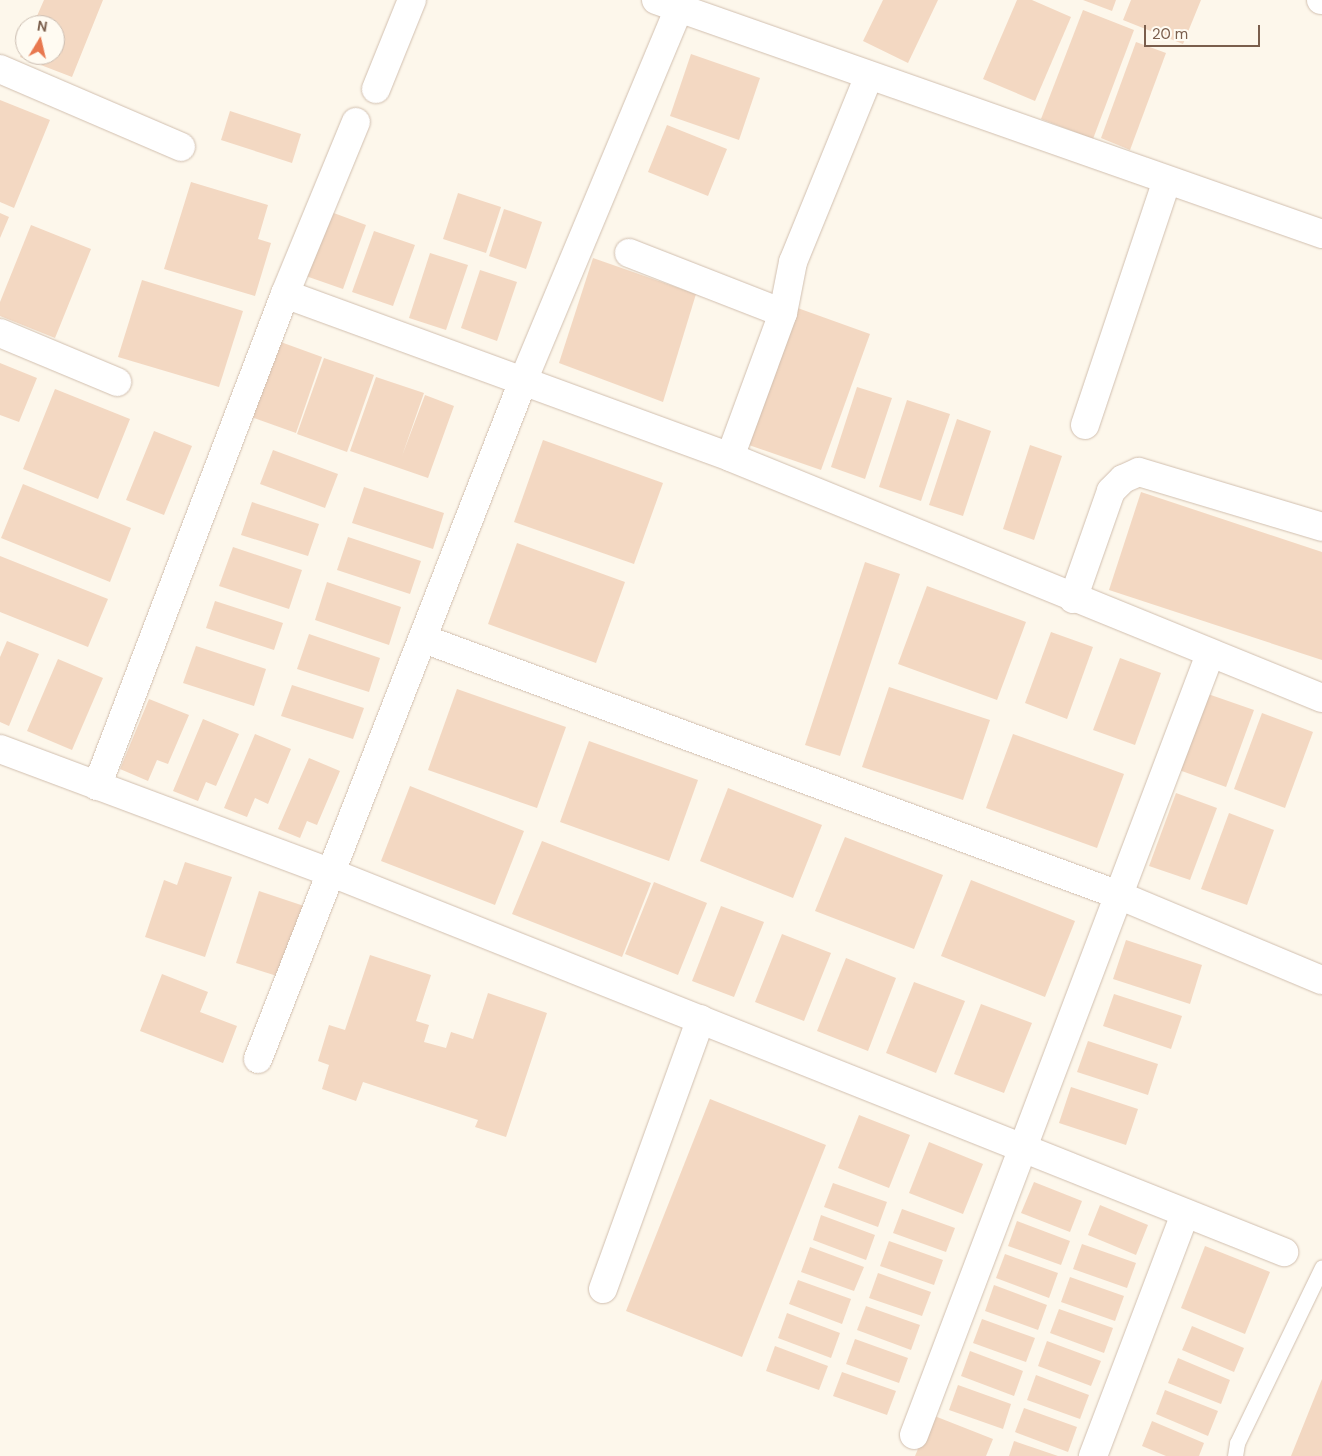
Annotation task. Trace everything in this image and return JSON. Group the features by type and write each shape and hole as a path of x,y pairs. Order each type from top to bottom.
{"street":[{"path":"376,89 412,0"},
{"path":"258,1059 672,3 870,76 1322,234"},
{"path":"0,69 181,147"},
{"path":"730,457 783,313 793,262 870,76"},
{"path":"97,786 286,294 356,122"},
{"path":"1085,425 1167,180"},
{"path":"628,253 783,313"},
{"path":"286,294 730,457 1073,599 1322,698"},
{"path":"0,333 117,382"},
{"path":"1073,599 1111,491 1123,479 1139,472 1322,527"},
{"path":"424,639 1116,894 1322,980"},
{"path":"914,1436 1024,1148 1116,894 1210,654"},
{"path":"0,749 332,873 1284,1252"},
{"path":"603,1289 701,1019"},
{"path":"1093,1456 1185,1214"}],"lane":[{"path":"1235,1456 1237,1443 1322,1266"}],"building":[{"path":"44,0 103,0 72,77 41,65 65,65 65,15 37,15"},
{"path":"883,0 938,0 908,63 863,41"},
{"path":"1017,0 1032,0 1071,17 1035,101 983,79"},
{"path":"1083,0 1116,0 1112,11"},
{"path":"1131,0 1201,0 1183,44 1123,20"},
{"path":"1083,10 1134,30 1093,139 1041,119"},
{"path":"1136,42 1166,53 1130,150 1101,138"},
{"path":"691,54 760,78 739,140 670,116"},
{"path":"0,100 50,120 14,208 0,202"},
{"path":"230,111 301,134 292,163 221,140"},
{"path":"667,125 727,149 708,196 648,172"},
{"path":"191,182 268,205 258,239 271,243 255,296 164,269"},
{"path":"458,193 501,207 486,253 443,239"},
{"path":"323,209 366,225 343,289 300,274"},
{"path":"504,209 542,222 526,269 489,256"},
{"path":"0,213 9,217 0,238"},
{"path":"31,225 91,249 55,338 0,316 0,302"},
{"path":"374,231 415,245 393,306 352,292"},
{"path":"430,253 468,265 446,330 409,318"},
{"path":"593,258 696,294 663,402 559,363"},
{"path":"480,270 517,282 497,341 461,328"},
{"path":"142,280 243,311 219,387 118,357"},
{"path":"792,306 870,334 821,470 743,443"},
{"path":"278,341 322,357 296,433 251,417"},
{"path":"324,358 374,375 347,452 297,434"},
{"path":"0,363 37,378 19,422 0,415"},
{"path":"376,377 424,393 402,456 425,395 454,406 428,478 350,451"},
{"path":"857,387 892,398 865,479 831,467"},
{"path":"55,389 130,419 98,499 23,469"},
{"path":"907,400 950,414 921,501 879,487"},
{"path":"957,419 991,431 963,516 929,505"},
{"path":"154,431 192,446 164,515 126,500"},
{"path":"543,440 663,483 634,564 514,522"},
{"path":"1030,445 1062,456 1034,540 1003,529"},
{"path":"273,450 338,474 325,508 260,484"},
{"path":"23,484 131,528 110,582 1,538"},
{"path":"364,487 444,513 433,549 352,523"},
{"path":"1141,492 1322,552 1322,660 1109,590"},
{"path":"252,502 319,524 308,556 241,535"},
{"path":"348,537 421,561 410,594 337,570"},
{"path":"517,543 625,582 596,663 488,624"},
{"path":"233,547 302,570 289,609 219,586"},
{"path":"0,556 108,599 88,647 0,612"},
{"path":"865,562 900,574 840,756 805,745"},
{"path":"327,582 401,607 389,645 315,620"},
{"path":"927,586 1026,622 997,700 898,664"},
{"path":"215,601 283,623 274,650 206,628"},
{"path":"1051,632 1093,647 1067,719 1025,703"},
{"path":"309,634 380,658 369,692 297,669"},
{"path":"7,641 39,654 9,726 0,722 0,657"},
{"path":"196,646 266,669 254,706 183,683"},
{"path":"1120,658 1161,673 1135,745 1093,730"},
{"path":"58,659 103,678 72,750 27,731"},
{"path":"292,685 364,708 353,739 281,716"},
{"path":"889,687 990,720 963,800 862,767"},
{"path":"457,689 566,727 537,808 428,770"},
{"path":"1208,694 1254,710 1226,787 1179,770"},
{"path":"149,699 189,715 168,764 157,760 148,781 120,769"},
{"path":"1262,713 1313,732 1285,808 1234,789"},
{"path":"203,719 239,734 216,786 206,782 198,801 173,791"},
{"path":"255,734 291,749 268,804 255,798 247,817 224,808"},
{"path":"1013,734 1124,774 1097,848 986,808"},
{"path":"589,741 698,780 669,861 560,822"},
{"path":"309,758 340,771 317,825 307,821 300,838 278,829"},
{"path":"410,786 524,831 495,905 381,861"},
{"path":"728,788 822,825 793,898 700,861"},
{"path":"1176,793 1217,808 1190,880 1149,866"},
{"path":"1229,813 1274,830 1247,905 1201,889"},
{"path":"845,837 943,875 914,949 815,911"},
{"path":"542,841 651,883 622,957 512,914"},
{"path":"185,862 232,877 205,957 145,937 164,880 177,885"},
{"path":"971,880 1075,921 1045,997 941,956"},
{"path":"654,882 707,903 678,975 625,954"},
{"path":"259,891 304,906 280,977 236,963"},
{"path":"721,906 764,922 734,997 692,981"},
{"path":"782,934 831,953 804,1021 755,1002"},
{"path":"1126,940 1202,965 1190,1004 1113,979"},
{"path":"370,955 431,975 416,1021 429,1025 424,1042 446,1048 451,1032 473,1039 488,993 547,1013 506,1137 475,1127 478,1120 363,1082 356,1101 322,1089 329,1065 318,1061 329,1025 345,1030"},
{"path":"846,958 896,978 868,1051 817,1031"},
{"path":"162,974 208,992 200,1012 237,1026 223,1063 140,1031"},
{"path":"914,982 965,1001 936,1073 886,1053"},
{"path":"1114,994 1182,1016 1171,1049 1103,1026"},
{"path":"981,1004 1032,1023 1004,1093 954,1074"},
{"path":"1088,1041 1158,1064 1148,1095 1077,1072"},
{"path":"1071,1087 1138,1109 1126,1145 1059,1123"},
{"path":"710,1099 826,1145 742,1357 626,1311"},
{"path":"859,1115 910,1135 889,1188 838,1168"},
{"path":"929,1142 983,1164 963,1214 909,1193"},
{"path":"1034,1182 1082,1201 1070,1232 1021,1213"},
{"path":"833,1183 887,1202 878,1227 824,1207"},
{"path":"1100,1205 1148,1225 1136,1255 1088,1235"},
{"path":"902,1209 955,1228 946,1252 893,1233"},
{"path":"821,1215 875,1235 866,1260 813,1240"},
{"path":"1017,1221 1070,1241 1061,1265 1008,1246"},
{"path":"889,1241 943,1260 934,1285 880,1266"},
{"path":"1082,1244 1136,1263 1127,1288 1073,1269"},
{"path":"1205,1246 1270,1272 1245,1334 1181,1308"},
{"path":"810,1247 864,1267 854,1291 801,1272"},
{"path":"1005,1254 1058,1273 1049,1298 996,1278"},
{"path":"878,1273 931,1292 922,1316 869,1298"},
{"path":"1070,1277 1124,1296 1115,1321 1061,1302"},
{"path":"798,1280 851,1299 842,1324 789,1304"},
{"path":"994,1285 1047,1305 1038,1330 985,1311"},
{"path":"866,1306 920,1325 911,1350 857,1330"},
{"path":"1059,1309 1113,1328 1104,1353 1050,1333"},
{"path":"787,1313 840,1333 831,1358 778,1338"},
{"path":"982,1319 1035,1338 1026,1362 973,1343"},
{"path":"1192,1326 1244,1348 1234,1372 1182,1350"},
{"path":"855,1339 908,1358 899,1383 846,1364"},
{"path":"1047,1341 1101,1361 1091,1386 1038,1366"},
{"path":"775,1346 828,1366 819,1390 766,1371"},
{"path":"970,1351 1023,1371 1014,1396 961,1376"},
{"path":"1178,1358 1230,1380 1221,1404 1168,1383"},
{"path":"842,1372 896,1391 887,1415 833,1396"},
{"path":"1036,1375 1089,1395 1080,1419 1027,1400"},
{"path":"1322,1379 1322,1456 1291,1456"},
{"path":"958,1385 1011,1404 1003,1429 949,1410"},
{"path":"1165,1390 1218,1411 1208,1436 1156,1414"},
{"path":"1024,1408 1077,1427 1068,1452 1015,1432"},
{"path":"932,1415 993,1439 986,1456 915,1456"},
{"path":"1152,1421 1204,1443 1199,1456 1166,1456 1142,1446"},
{"path":"1014,1441 1058,1456 1009,1456"}]}
